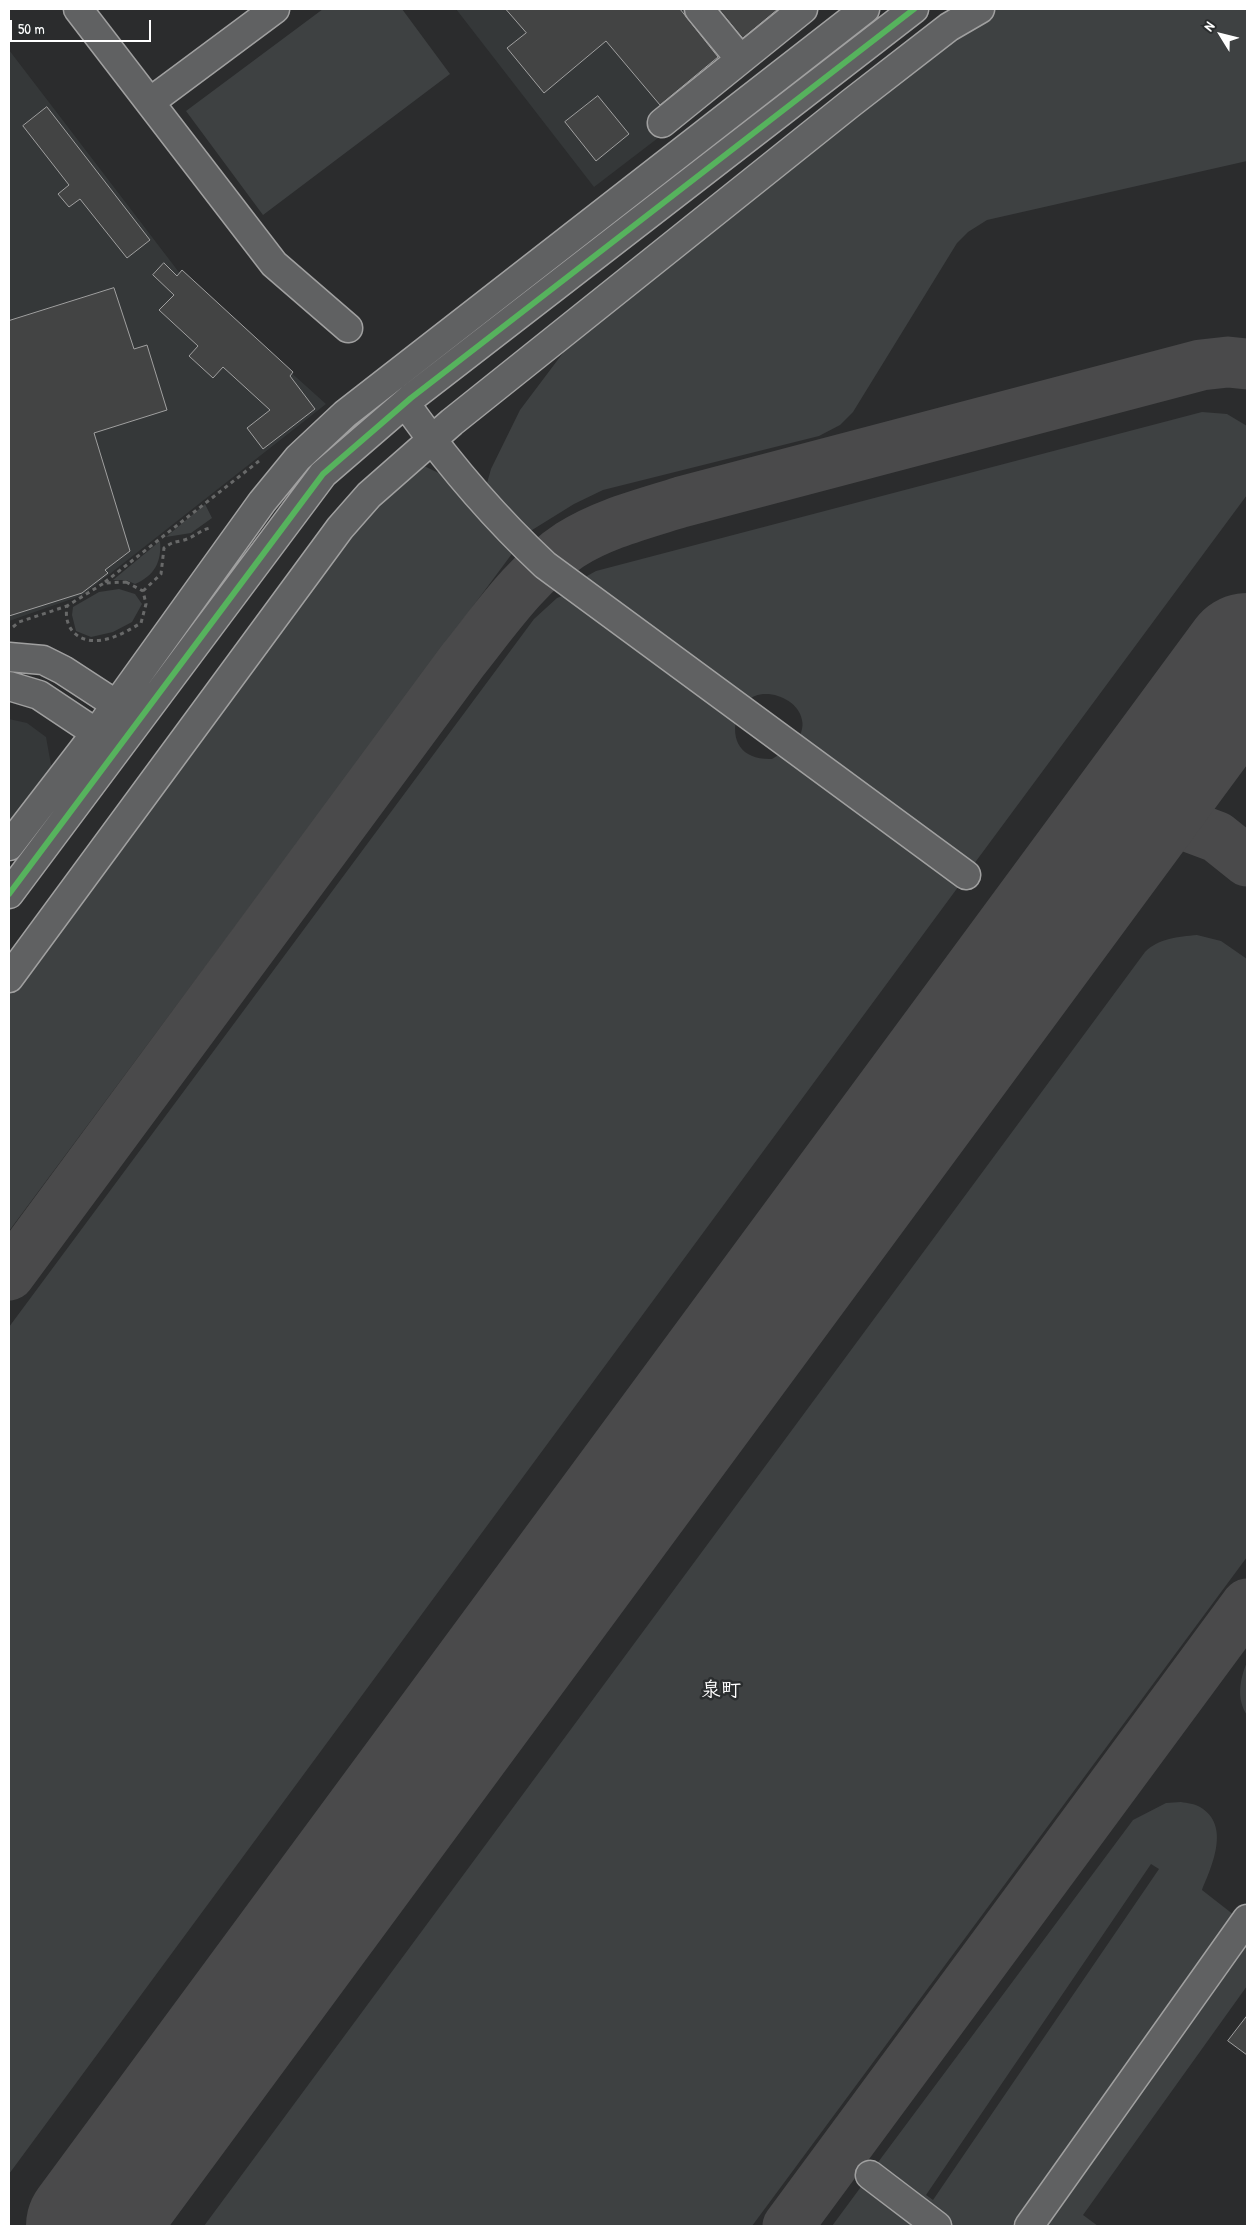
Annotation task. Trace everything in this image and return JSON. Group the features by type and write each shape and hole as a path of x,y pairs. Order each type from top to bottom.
{"street":[{"path":"78,9 274,264 348,328"},
{"path":"150,102 275,9"},
{"path":"699,9 740,59"},
{"path":"662,123 803,9"},
{"path":"9,846 96,733 262,502 298,458 338,420 865,9"},
{"path":"9,894 323,474 411,398 914,9"},
{"path":"9,978 340,528 369,495 432,440 859,97 949,28 980,9"},
{"path":"413,414 432,440 517,538 545,566 966,875"},
{"path":"9,657 43,660 63,670 139,720"},
{"path":"9,686 38,695 118,748"},
{"path":"1029,2226 1247,1919"},
{"path":"870,2175 937,2226"}],"path":[{"path":"13,627 19,622 67,606 104,583 259,461"},
{"path":"143,591 161,574 164,548 174,540 187,539 200,531 210,528"},
{"path":"67,606 65,617 70,630 81,639 100,641 122,634 142,623 146,604 143,591 126,582 104,583"}],"shaded area":[{"path":"323,9 402,9 450,74 263,215 186,111"},
{"path":"456,9 820,9 709,99 594,187"},
{"path":"988,9 1247,9 1247,161 987,220 968,232 957,243 853,412 840,425 819,436 603,490 574,504 524,535 490,493 487,483 491,469 520,410 584,325"},
{"path":"9,50 178,271 326,404 83,595 9,621"},
{"path":"1202,412 1227,414 1247,426 1247,495 968,872 797,742 802,729 802,720 796,707 790,702 777,696 762,694 752,697 743,705 585,581 587,576 596,571"},
{"path":"414,465 424,466 445,476 514,551 9,1231 9,984 317,566"},
{"path":"205,504 212,518 191,533 166,537"},
{"path":"160,541 158,562 147,577 135,584 126,580 113,580"},
{"path":"119,589 135,594 142,604 132,622 113,632 91,637 76,631 72,615 73,607 99,592"},
{"path":"567,594 737,715 735,733 737,741 746,753 762,759 772,759 788,749 964,879 9,2174 9,1327 534,619 557,598"},
{"path":"9,719 27,723 46,737 53,776 9,829"},
{"path":"1197,935 1221,941 1247,959 1247,1557 752,2226 204,2226 1145,952 1150,947 1163,941"},
{"path":"1247,1662 1247,1715 1241,1702 1240,1689 1242,1675"},
{"path":"1181,1802 1200,1807 1215,1824 1217,1835 1214,1858 1202,1890 1234,1915 1019,2226 947,2226 873,2169 1133,1820 1166,1803","holes":["1151,1864 1159,1869 933,2200 926,2195"]},
{"path":"1247,1934 1247,1986 1083,2215 1098,2226 1039,2226"},
{"path":"866,2180 928,2226 832,2226"}],"building":[{"path":"506,9 680,9 718,57 660,105 606,41 544,93 507,48 526,33"},
{"path":"719,9 778,9 743,38"},
{"path":"598,96 629,134 596,161 565,122"},
{"path":"47,107 150,240 127,258 80,199 69,207 58,194 69,185 23,126"},
{"path":"164,263 177,276 182,270 293,372 290,376 315,409 263,449 247,428 270,410 223,367 213,378 189,356 198,346 159,310 174,295 153,275"},
{"path":"114,288 134,349 147,345 167,410 94,433 130,551 105,570 108,573 82,593 9,616 9,321"},
{"path":"1247,2016 1247,2055 1228,2041"}],"taxiway":[{"path":"9,1275 463,660 525,584 570,545 596,531 624,520 681,502 1201,365 1228,362 1247,364"},
{"path":"1091,868 1114,846 1150,828 1185,825 1217,837 1247,861"},
{"path":"788,2226 1247,1604"}],"runway":[{"path":"90,2226 1247,657"}],"cycle path":[{"path":"9,894 323,474 411,398 914,9"}],"district":[{"name":"泉町","path":"721,1691"}]}
